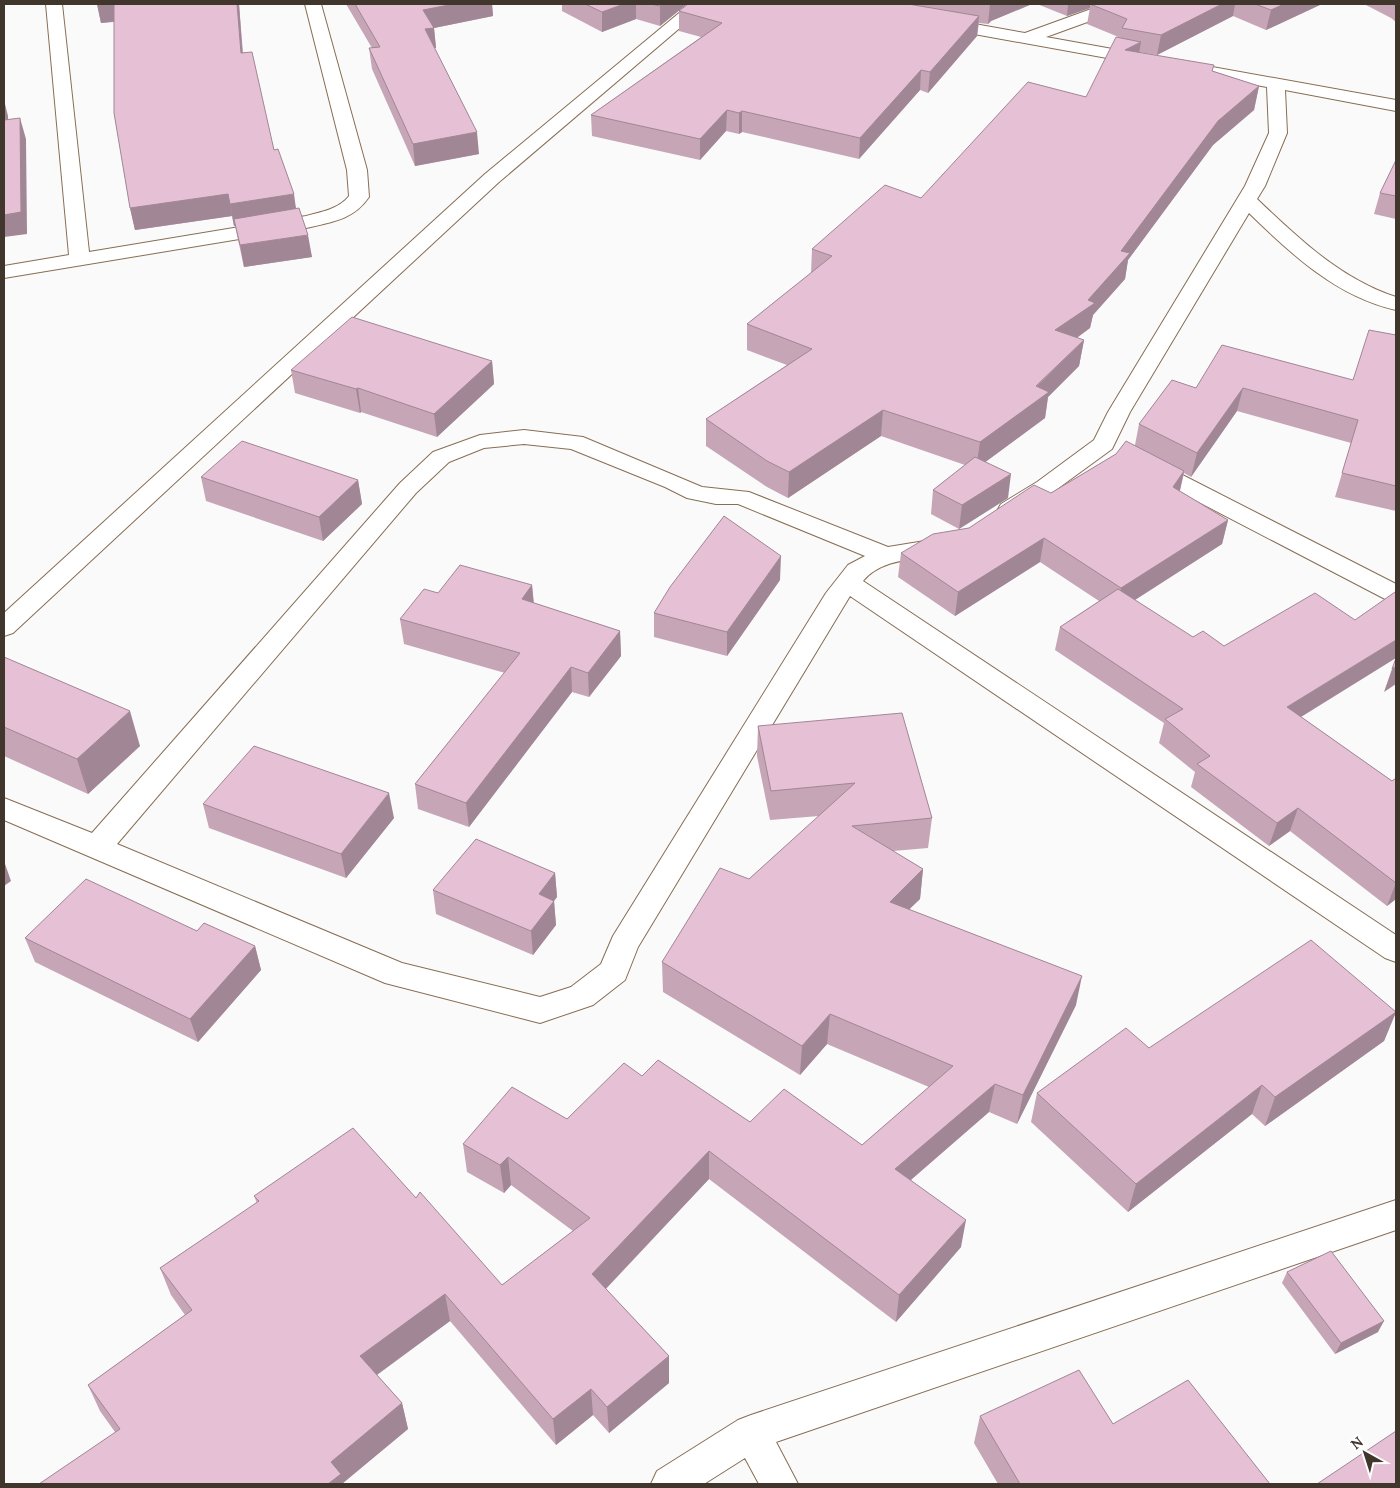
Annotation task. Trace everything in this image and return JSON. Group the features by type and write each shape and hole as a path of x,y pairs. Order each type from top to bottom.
{"street":[{"path":"54,4 80,260"},
{"path":"4,272 269,230 334,215 351,206 359,197 357,170 313,4"},
{"path":"4,627 492,178 700,4"},
{"path":"1026,38 1120,4"},
{"path":"922,19 1396,105"},
{"path":"1119,451 1119,412 1255,186 1278,133 1276,83"},
{"path":"1246,200 1292,244 1336,279 1383,301 1396,304"},
{"path":"96,848 408,488 441,458 480,442 524,437 575,442 673,482 695,493 716,497 741,497 886,555"},
{"path":"988,524 1045,487 1119,451"},
{"path":"1119,451 1396,594"},
{"path":"4,808 396,974 540,1010 582,996 614,971 624,944 835,599 857,571 886,555 956,544"},
{"path":"848,583 1396,950"},
{"path":"670,1484 751,1434 1396,1216"},
{"path":"751,1434 779,1484"}],"building":[{"path":"114,4 237,4 241,53 252,52 274,150 278,149 294,194 230,204 228,194 130,208 114,113"},
{"path":"355,4 454,4 423,10 434,28 425,29 477,132 413,144 369,48 380,47"},
{"path":"585,4 624,4 602,12"},
{"path":"688,4 908,4 979,16 930,72 921,70 860,138 742,111 739,113 727,110 700,139 591,115 722,23 679,11"},
{"path":"1090,4 1222,4 1161,35 1122,28 1127,19"},
{"path":"1255,4 1284,4 1271,10"},
{"path":"1116,37 1141,42 1125,50 1214,65 1212,71 1259,86 1218,121 1121,251 1130,253 1088,300 1095,303 1055,330 1084,340 1036,386 1049,392 980,442 883,410 789,472 767,461 706,419 812,349 747,324 832,256 812,249 885,185 921,198 1028,82 1086,97"},
{"path":"20,118 21,212 4,215 4,120"},
{"path":"1396,160 1396,196 1380,193"},
{"path":"299,208 308,235 240,245 234,219"},
{"path":"352,317 492,361 434,414 358,388 291,370"},
{"path":"1369,330 1396,335 1396,486 1342,473 1358,420 1243,388 1197,453 1139,424 1172,380 1196,388 1222,345 1353,380"},
{"path":"242,441 358,480 319,517 201,477"},
{"path":"1126,441 1184,471 1173,487 1228,520 1121,588 1044,538 958,592 901,553 933,534 969,528 1034,485 1051,493 1116,454"},
{"path":"975,457 1011,474 962,505 933,490"},
{"path":"724,516 781,556 727,632 654,613 670,587"},
{"path":"460,565 532,585 522,599 620,631 588,673 571,667 466,803 415,784 520,653 400,619 424,589 438,593"},
{"path":"1118,589 1193,637 1203,631 1224,646 1315,593 1355,620 1396,593 1396,640 1287,707 1392,781 1396,778 1396,883 1298,808 1277,823 1197,764 1210,756 1165,719 1183,709 1060,627"},
{"path":"4,657 130,711 77,759 4,727"},
{"path":"1396,658 1396,666 1392,669"},
{"path":"902,713 932,818 852,826 923,869 890,902 1082,976 1023,1095 995,1084 895,1169 966,1220 899,1295 709,1151 592,1274 669,1356 607,1407 591,1389 553,1419 445,1294 360,1356 402,1403 331,1462 341,1474 328,1484 39,1484 120,1429 88,1385 192,1310 160,1268 259,1201 254,1196 353,1128 416,1198 420,1192 502,1285 590,1218 508,1157 500,1165 463,1144 512,1087 567,1119 624,1063 642,1076 658,1060 750,1122 784,1089 862,1145 953,1066 830,1014 802,1046 662,962 720,868 749,879 855,783 771,791 758,726"},
{"path":"254,746 389,793 341,854 203,804"},
{"path":"476,839 555,873 539,894 554,901 531,931 433,890"},
{"path":"86,879 197,931 204,923 255,946 190,1019 25,938"},
{"path":"1311,940 1396,1012 1275,1097 1262,1085 1136,1184 1037,1093 1126,1028 1149,1048"},
{"path":"1331,1251 1384,1321 1341,1343 1287,1272"},
{"path":"1079,1370 1113,1424 1188,1380 1270,1484 1020,1484 980,1416"},
{"path":"1396,1431 1396,1484 1317,1484"}]}
